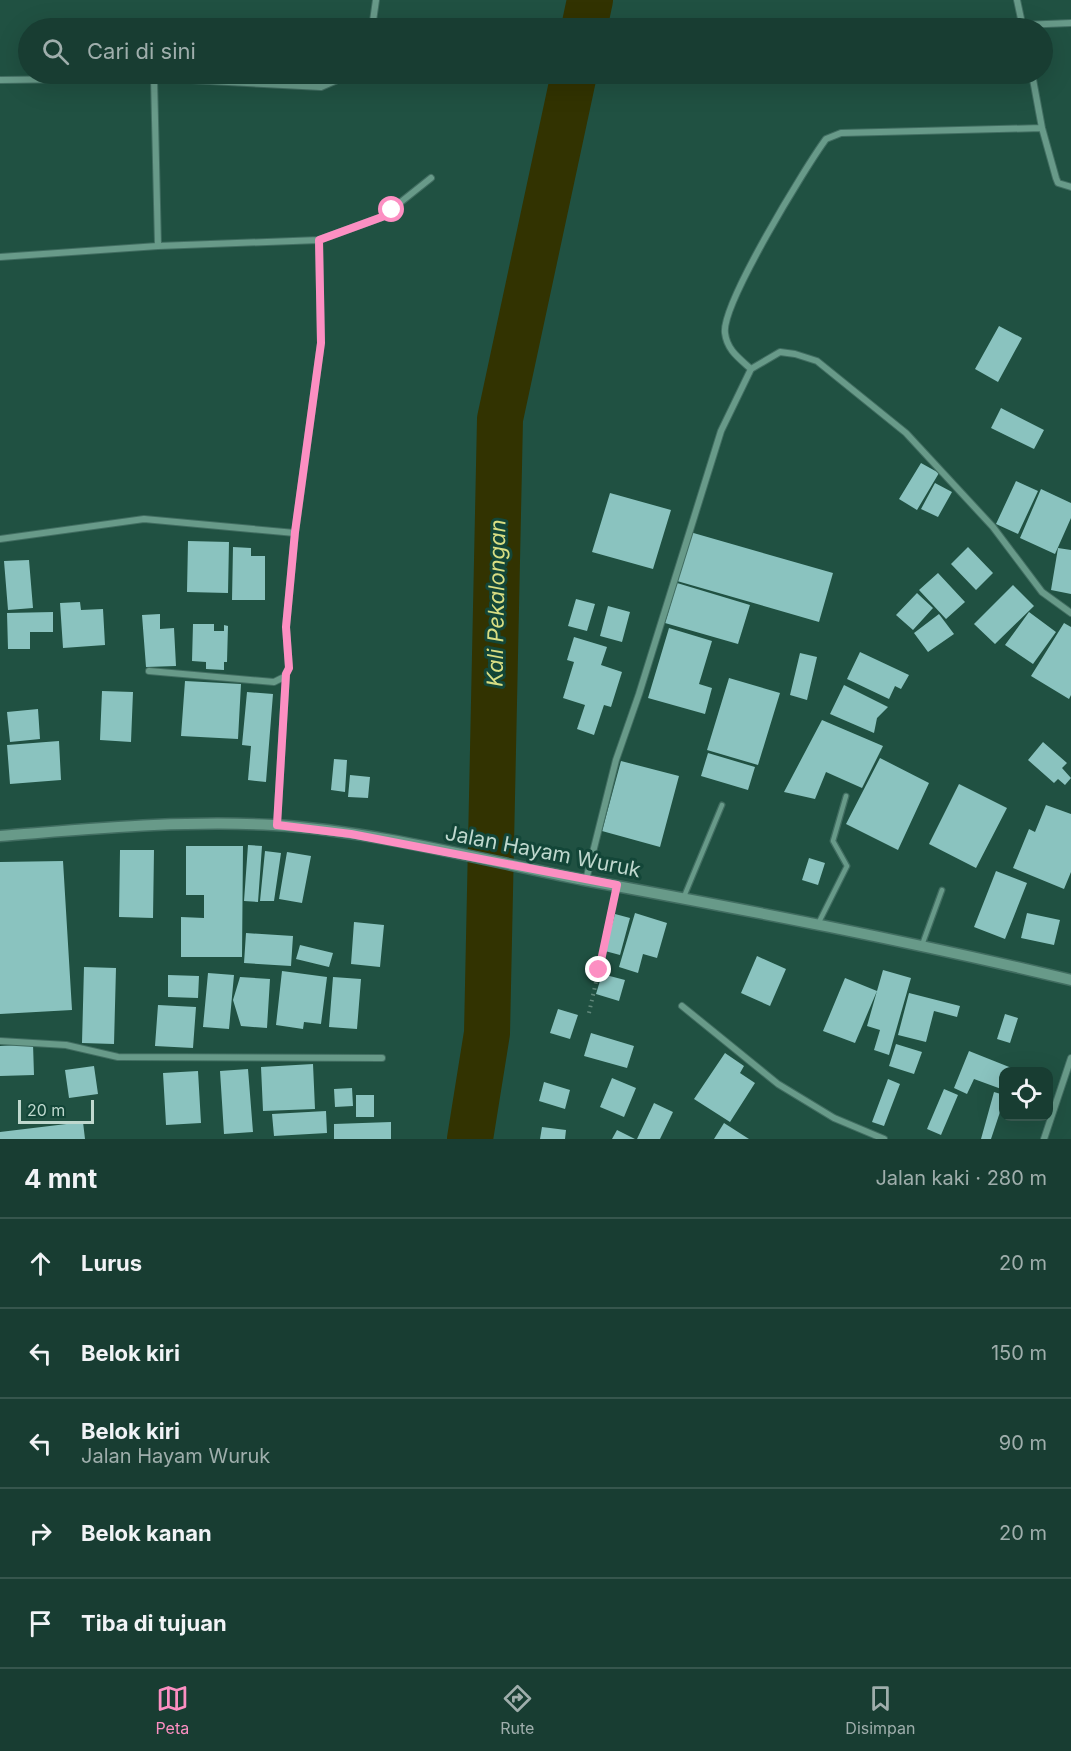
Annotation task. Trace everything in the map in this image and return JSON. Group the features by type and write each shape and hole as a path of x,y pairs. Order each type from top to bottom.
{"street":[{"path":"373,18 376,0"},
{"path":"1017,0 1020,18"},
{"path":"1053,25 1071,24"},
{"path":"0,80 18,80"},
{"path":"154,84 158,246"},
{"path":"265,84 321,87 328,84"},
{"path":"1034,84 1042,129 1056,178 1058,183 1071,187"},
{"path":"751,369 728,347 724,331 727,311 756,256 826,139 841,133 1042,129"},
{"path":"0,257 158,246 319,240 382,217 431,178"},
{"path":"277,825 289,656 286,627 295,532 321,343 319,240"},
{"path":"580,879 721,431 751,369 780,352 817,361 906,433 993,527 1042,592 1071,614"},
{"path":"0,539 144,519 295,532"},
{"path":"149,670 274,682 286,674"},
{"name":"Jalan Hayam Wuruk","path":"0,836 132,825 277,825 351,834 617,885 1071,980"},
{"path":"682,1006 778,1084 834,1118 884,1139"},
{"path":"0,1041 66,1045 118,1057 382,1058"},
{"path":"1044,1139 1071,1058"}],"lane":[{"path":"816,926 847,866 833,841 846,796"},
{"path":"683,899 722,805"},
{"path":"921,948 942,890"}],"path":[{"path":"590,1013 617,885"}],"building":[{"path":"999,326 1022,338 998,382 975,369"},
{"path":"1001,408 1044,430 1034,449 991,428"},
{"path":"921,463 939,473 917,510 899,499"},
{"path":"1016,481 1038,491 1018,534 996,524"},
{"path":"935,483 952,492 938,517 921,509"},
{"path":"1041,489 1071,503 1071,518 1055,554 1020,538"},
{"path":"610,493 671,510 653,569 592,552"},
{"path":"690,532 833,573 819,622 677,581"},
{"path":"188,541 229,542 228,593 187,592"},
{"path":"233,547 251,548 251,556 265,556 265,600 232,600"},
{"path":"968,547 993,573 976,590 951,564"},
{"path":"1058,548 1071,550 1071,594 1051,590"},
{"path":"29,560 33,608 8,610 4,561"},
{"path":"938,573 965,602 946,619 919,590"},
{"path":"677,583 750,605 738,644 665,623"},
{"path":"1013,585 1034,606 995,644 974,624"},
{"path":"917,593 933,608 913,630 896,615"},
{"path":"576,599 595,604 587,631 568,626"},
{"path":"80,602 81,610 103,609 105,645 63,648 60,603"},
{"path":"608,606 630,612 622,642 600,636"},
{"path":"53,612 53,632 30,632 30,649 8,649 7,613"},
{"path":"1029,612 1056,632 1033,664 1005,645"},
{"path":"160,614 160,629 174,628 176,666 146,667 142,615"},
{"path":"939,614 954,634 928,652 914,633"},
{"path":"1064,623 1071,627 1071,695 1069,699 1031,676"},
{"path":"193,624 214,624 214,631 224,631 224,625 228,626 227,662 224,662 224,670 206,669 206,662 192,661"},
{"path":"669,628 712,641 699,684 712,688 705,714 648,698"},
{"path":"574,637 607,647 601,665 622,672 611,707 604,705 594,735 577,729 585,705 563,698 574,662 567,660"},
{"path":"860,652 909,675 901,689 895,686 889,699 847,679"},
{"path":"800,653 817,657 807,700 790,695"},
{"path":"729,678 780,693 758,765 707,750"},
{"path":"185,681 241,684 238,739 181,736"},
{"path":"844,685 888,707 877,718 874,733 830,714"},
{"path":"102,691 133,692 131,742 100,740"},
{"path":"247,692 273,694 266,782 248,780 251,746 242,745"},
{"path":"38,709 40,739 10,742 7,712"},
{"path":"822,720 883,746 862,788 826,772 815,799 784,792"},
{"path":"59,741 61,780 10,784 7,745"},
{"path":"1043,742 1067,763 1062,768 1071,778 1065,785 1058,779 1054,783 1028,760"},
{"path":"708,753 755,767 748,790 701,776"},
{"path":"880,758 929,783 898,850 846,824"},
{"path":"334,759 347,760 345,792 331,790"},
{"path":"621,761 679,776 660,847 602,831"},
{"path":"350,775 370,777 368,798 348,797"},
{"path":"959,784 1007,808 976,868 929,844"},
{"path":"1046,805 1071,814 1071,872 1064,889 1013,868 1029,829 1035,832"},
{"path":"248,845 262,846 258,902 244,901"},
{"path":"186,846 243,846 242,957 181,957 181,917 204,918 204,895 186,895"},
{"path":"120,850 154,850 153,918 119,917"},
{"path":"265,851 281,853 274,901 260,901"},
{"path":"287,852 311,856 302,903 279,899"},
{"path":"809,858 825,863 818,885 802,880"},
{"path":"63,861 72,1010 0,1014 0,862"},
{"path":"996,871 1027,883 1005,939 974,927"},
{"path":"635,913 667,923 657,958 643,954 638,973 619,967"},
{"path":"1027,913 1060,920 1054,945 1021,938"},
{"path":"615,914 630,918 620,955 605,951"},
{"path":"354,922 384,925 380,967 351,964"},
{"path":"246,933 293,936 291,966 244,963"},
{"path":"300,945 333,953 329,967 296,959"},
{"path":"757,956 786,969 770,1006 741,993"},
{"path":"84,967 116,968 114,1044 82,1043"},
{"path":"883,970 911,978 889,1055 874,1050 880,1030 867,1026"},
{"path":"282,971 327,977 321,1024 304,1022 303,1029 276,1025"},
{"path":"208,973 234,975 229,1029 203,1027"},
{"path":"602,974 625,980 619,1001 596,994"},
{"path":"168,975 199,976 198,998 168,997"},
{"path":"240,977 270,979 267,1028 241,1026 233,1000"},
{"path":"333,977 361,979 357,1029 329,1027"},
{"path":"845,978 877,991 855,1043 823,1031"},
{"path":"909,993 960,1006 957,1017 934,1011 926,1042 898,1035"},
{"path":"158,1005 196,1007 193,1048 155,1046"},
{"path":"558,1009 578,1015 570,1039 550,1033"},
{"path":"1005,1014 1018,1018 1010,1043 997,1039"},
{"path":"591,1033 634,1046 627,1068 584,1056"},
{"path":"33,1044 34,1075 0,1076 0,1046"},
{"path":"896,1044 922,1052 914,1074 889,1066"},
{"path":"969,1051 1009,1067 999,1067 999,1088 974,1079 967,1094 954,1088"},
{"path":"725,1053 744,1066 740,1073 755,1083 730,1122 694,1099"},
{"path":"313,1064 315,1109 263,1111 261,1067"},
{"path":"94,1066 98,1094 69,1098 65,1070"},
{"path":"248,1069 253,1132 224,1134 220,1071"},
{"path":"198,1071 201,1123 166,1125 163,1073"},
{"path":"612,1078 636,1088 624,1117 600,1107"},
{"path":"888,1079 900,1084 884,1126 872,1122"},
{"path":"544,1082 570,1090 565,1109 539,1101"},
{"path":"352,1088 353,1106 335,1107 334,1089"},
{"path":"944,1089 958,1095 941,1135 927,1129"},
{"path":"994,1092 999,1094 999,1115 991,1139 981,1139"},
{"path":"356,1095 374,1095 374,1117 356,1117"},
{"path":"654,1103 673,1112 660,1139 637,1139"},
{"path":"326,1111 327,1133 274,1136 272,1114"},
{"path":"83,1122 85,1139 0,1139 0,1132"},
{"path":"391,1122 391,1139 334,1139 334,1124"},
{"path":"724,1123 749,1139 714,1139"},
{"path":"542,1127 566,1130 565,1139 540,1139"},
{"path":"617,1130 635,1139 612,1139"}],"waterway":[{"name":"Kali Pekalongan","path":"586,18 590,0"},
{"name":"Kali Pekalongan","path":"470,1139 487,1033 500,419 572,84"}],"route":[{"path":"392,210 382,217 319,240 321,343 295,532 286,627 289,668 286,674 277,825 351,834 617,885 599,970"}]}
